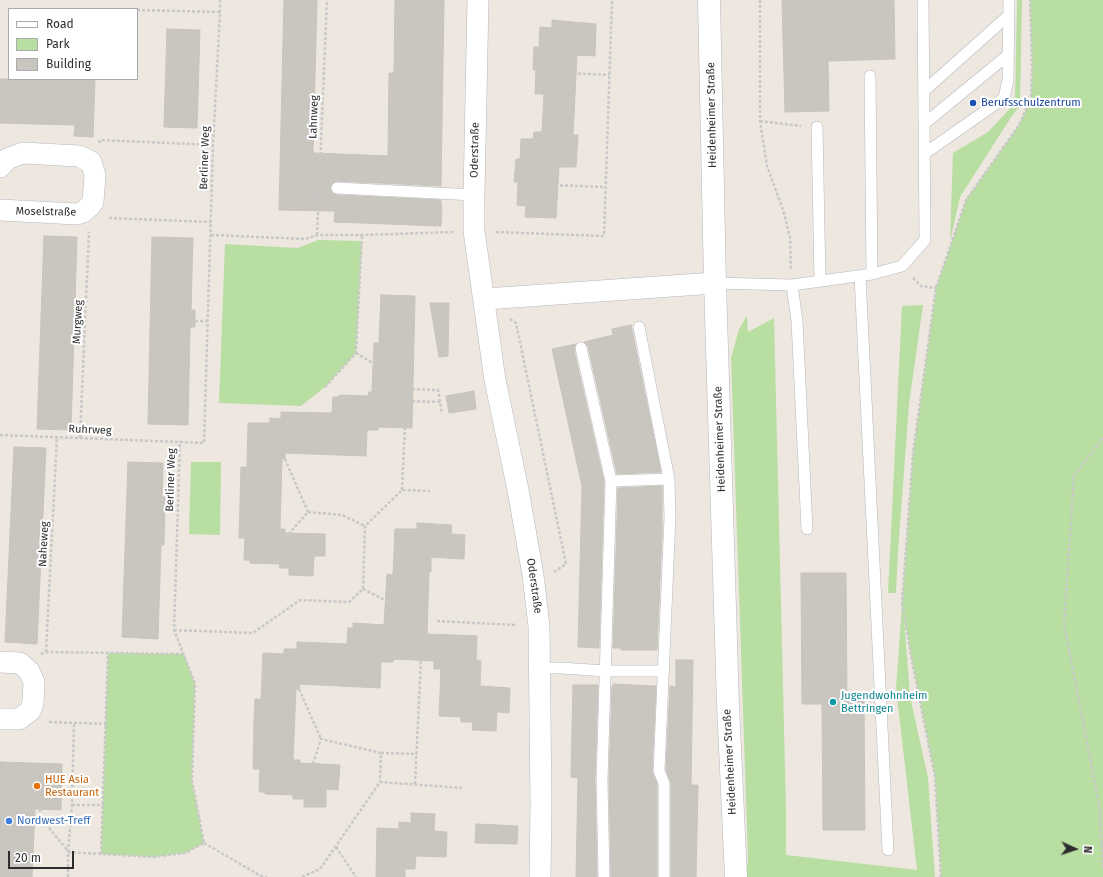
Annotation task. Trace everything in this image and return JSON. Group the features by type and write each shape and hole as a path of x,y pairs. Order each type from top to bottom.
{"street":[{"name":"Oderstraße","path":"478,0 474,231 485,299 495,380 520,498 533,575 539,626 540,877"},
{"name":"Heidenheimer Straße","path":"709,0 715,283 728,705 736,877"},
{"path":"0,167 7,159 23,153 79,156 91,162"},
{"name":"Moselstraße","path":"0,210 77,214 90,212 93,202 95,175 91,162"},
{"path":"485,299 715,283"},
{"path":"0,662 20,663 29,671 34,682 33,703 30,711 19,719 0,719"}],"lane":[{"path":"715,283 792,285 872,274 902,266 925,240 923,0"},
{"path":"924,154 1004,98 1008,80 1009,0"},
{"path":"924,90 1008,15"},
{"path":"924,124 1008,55"},
{"path":"870,76 872,274"},
{"path":"817,127 820,281"},
{"path":"337,188 474,195"},
{"path":"860,276 888,850"},
{"path":"792,285 797,321 807,529"},
{"path":"639,327 669,479 670,525 659,771 664,783 664,877"},
{"path":"581,348 611,481 602,780 604,877"},
{"path":"611,481 669,479"},
{"path":"540,668 606,671 664,671"}],"path":[{"name":"Berliner Weg","path":"204,843 192,780 195,684 174,630 180,442 204,443 213,145 220,0"},
{"name":"Lahnweg","path":"317,235 326,0"},
{"path":"211,235 305,239 317,235 474,231 604,236 612,0"},
{"path":"760,0 760,121 767,166 790,237 792,285"},
{"path":"941,877 935,777 902,603 913,453 936,288 966,200 1019,124 1031,98 1032,65 1030,0"},
{"path":"138,10 220,12"},
{"path":"567,69 567,73 609,74"},
{"path":"0,99 10,92 14,80"},
{"path":"760,121 791,126 817,127"},
{"path":"91,162 100,140 213,145"},
{"path":"549,181 548,184 606,187"},
{"path":"90,212 211,222"},
{"name":"Murgweg","path":"80,438 90,212"},
{"path":"325,387 356,353 362,235"},
{"path":"902,266 921,286 936,288"},
{"path":"195,320 208,321"},
{"path":"356,353 389,373"},
{"path":"402,389 438,390 442,414"},
{"path":"408,389 408,402"},
{"path":"402,401 440,402"},
{"path":"174,630 253,633 300,600 349,602 363,589 365,526 402,490 405,427"},
{"name":"Ruhrweg","path":"0,435 180,442"},
{"name":"Naheweg","path":"57,437 46,652 108,653"},
{"path":"1103,438 1074,476 1064,624 1099,804 1103,870"},
{"path":"285,459 308,512"},
{"path":"402,490 430,491"},
{"path":"308,512 342,515 365,526"},
{"path":"285,538 308,512"},
{"path":"363,589 403,609"},
{"path":"436,621 539,626"},
{"path":"101,854 108,653 184,654"},
{"path":"416,784 421,660"},
{"path":"299,689 321,739 313,764"},
{"path":"68,877 74,723 106,724"},
{"path":"321,739 381,753 417,754"},
{"path":"302,877 320,869 380,782 381,753"},
{"path":"380,782 462,788"},
{"path":"72,805 103,805"},
{"path":"40,809 40,818 68,852 153,857 185,853 204,843 262,876 267,877"},
{"path":"19,817 40,818"},
{"path":"336,847 356,877"}],"green space":[{"path":"1017,0 1022,0 1020,105 960,197 950,241 953,153 988,132 1015,103"},
{"path":"1030,0 1103,0 1103,877 941,877 935,777 904,617 910,696 928,778 935,877 746,877 748,858 731,358 739,329 747,316 748,332 774,318 786,855 917,870 896,688 913,453 936,288 966,200 1019,125 1031,98 1032,65"},
{"path":"318,240 362,241 356,353 325,387 301,406 219,403 225,244 298,248"},
{"path":"923,305 909,404 896,593 888,593 902,306"},
{"path":"191,462 221,462 220,535 189,534"},
{"path":"108,653 184,654 195,684 192,780 204,843 185,853 153,857 101,854"}],"building":[{"path":"284,0 317,0 313,153 388,156 389,73 394,73 395,0 444,0 441,186 337,181 331,184 330,188 333,194 337,195 441,200 441,226 334,222 335,211 279,210"},
{"path":"782,0 894,0 895,59 828,61 829,111 785,112"},
{"path":"552,20 596,24 595,56 577,55 573,135 578,135 576,167 559,167 556,218 525,217 526,206 517,205 518,182 514,182 516,159 520,159 521,139 533,139 534,132 542,132 544,94 535,94 536,70 533,70 534,47 539,47 540,27 552,28"},
{"path":"167,29 200,30 197,128 164,127"},
{"path":"0,79 95,80 93,137 74,136 75,125 0,123"},
{"path":"44,236 77,237 71,430 37,429"},
{"path":"152,237 193,238 191,310 195,310 195,327 190,327 188,425 148,424"},
{"path":"381,295 415,296 412,428 378,427 378,430 367,430 366,456 285,453 285,459 282,459 280,529 285,529 285,533 325,534 325,556 314,556 313,576 289,575 289,568 279,568 280,564 250,563 250,560 244,560 245,538 239,538 241,467 247,467 248,423 270,423 270,418 281,419 281,412 332,413 333,397 339,397 339,395 368,396 369,392 372,392 374,343 379,343"},
{"path":"430,303 449,303 448,356 439,357"},
{"path":"631,325 661,472 617,474 588,346 584,342 613,335 612,329"},
{"path":"576,344 574,350 604,482 599,648 578,647 582,486 552,349"},
{"path":"474,391 476,409 449,413 446,396"},
{"path":"14,447 46,448 37,644 5,642"},
{"path":"128,462 163,463 162,497 165,497 164,545 161,545 158,639 122,637"},
{"path":"662,486 662,533 657,650 621,650 621,648 613,648 618,488"},
{"path":"417,523 452,525 451,534 465,535 464,559 431,557 431,572 429,571 427,634 477,636 476,660 481,661 480,686 510,688 509,713 497,712 496,731 472,730 473,722 461,722 461,717 439,716 441,669 434,669 434,661 394,659 393,662 381,662 380,688 300,684 299,689 296,689 293,760 300,760 300,763 340,765 338,790 326,789 326,807 304,807 304,799 293,799 293,795 265,794 265,792 259,792 260,769 253,769 254,721 255,699 261,699 263,653 284,654 284,649 297,649 297,642 347,644 348,628 353,628 353,623 384,625 387,574 393,575 395,529 417,529"},
{"name":"Jugendwohnheim Bettringen","path":"801,573 846,573 847,700 864,700 865,830 823,830 822,704 802,704"},
{"path":"676,660 693,660 691,785 698,785 696,877 671,877 671,783 666,770 670,686 676,687"},
{"path":"614,684 656,686 652,771 657,784 657,877 611,877 609,780 612,686 614,686"},
{"path":"573,685 598,685 595,780 597,877 576,877 578,778 571,777"},
{"name":"Nordwest-Treff","path":"0,762 62,764 61,810 35,809 32,877 0,877"},
{"path":"411,813 435,814 434,831 447,832 446,857 416,856 415,869 405,869 405,877 376,877 377,828 399,829 399,822 411,823"},
{"path":"476,824 518,826 517,844 475,843"}],"place":[{"name":"Berufsschulzentrum","path":"973,103"},
{"name":"Jugendwohnheim Bettringen","path":"833,702"},
{"name":"HUE Asia Restaurant","path":"37,786"},
{"name":"Nordwest-Treff","path":"9,821"}]}
